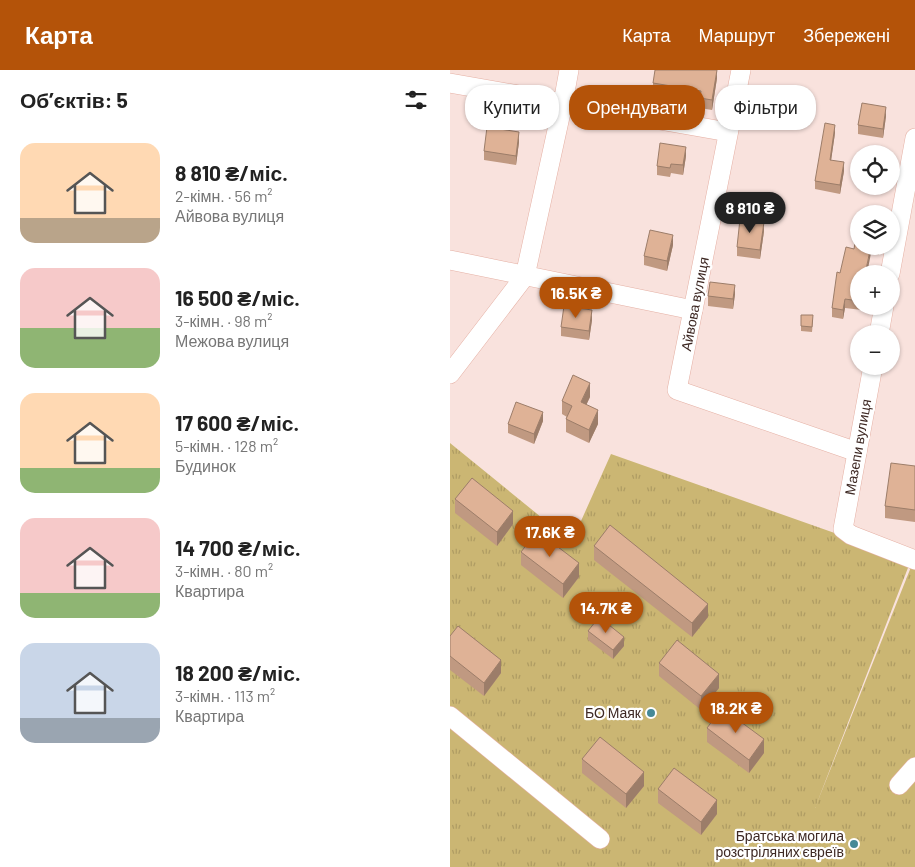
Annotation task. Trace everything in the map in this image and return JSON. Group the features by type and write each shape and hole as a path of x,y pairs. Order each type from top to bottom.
{"street":[{"path":"450,374 525,276 564,103 569,70"},
{"name":"Айвова вулиця","path":"741,70 678,390 857,452"},
{"path":"450,83 728,132"},
{"path":"892,265 915,138"},
{"path":"450,260 694,310"},
{"name":"Мазепи вулиця","path":"871,375 843,529 850,535 915,560"},
{"path":"450,716 600,839"},
{"path":"899,785 915,767"}],"green space":[{"name":"БО Маяк","path":"450,443 552,526 581,521 611,454 911,560 815,808 913,562 915,562 915,867 450,867"}],"building":[{"path":"655,70 717,70 712,100 705,99 705,85 665,85 653,83"},
{"path":"862,103 886,107 883,129 858,125"},
{"path":"825,123 835,125 830,160 844,162 840,185 815,181"},
{"path":"487,130 519,132 516,156 484,151"},
{"path":"660,143 686,147 683,165 671,164 670,168 657,166"},
{"path":"740,219 764,222 760,250 737,247"},
{"path":"650,230 673,235 667,261 644,256"},
{"path":"846,247 850,248 850,255 869,255 867,265 850,265 850,300 845,299 843,310 832,308 837,272 840,273"},
{"path":"710,282 735,285 733,299 708,296"},
{"path":"564,306 592,310 589,331 561,327"},
{"path":"801,315 813,315 812,327 801,326"},
{"path":"573,375 590,383 581,402 598,410 589,430 566,419 572,406 562,401"},
{"path":"516,402 543,412 534,434 508,424"},
{"path":"891,463 915,466 915,510 885,506"},
{"path":"472,478 513,511 497,532 455,499"},
{"path":"610,525 708,604 692,623 594,546"},
{"path":"537,531 579,563 563,584 521,552"},
{"path":"599,617 624,637 613,650 588,631"},
{"path":"458,626 501,660 484,683 450,656 450,636"},
{"path":"677,640 719,674 701,696 659,663"},
{"path":"722,708 764,739 749,760 707,728"},
{"path":"600,737 644,772 626,794 582,759"},
{"path":"674,768 717,800 701,822 658,789"}],"place":[{"name":"БО Маяк","path":"651,713"},
{"name":"Братська могила розстріляних євреїв","path":"854,844"}]}
